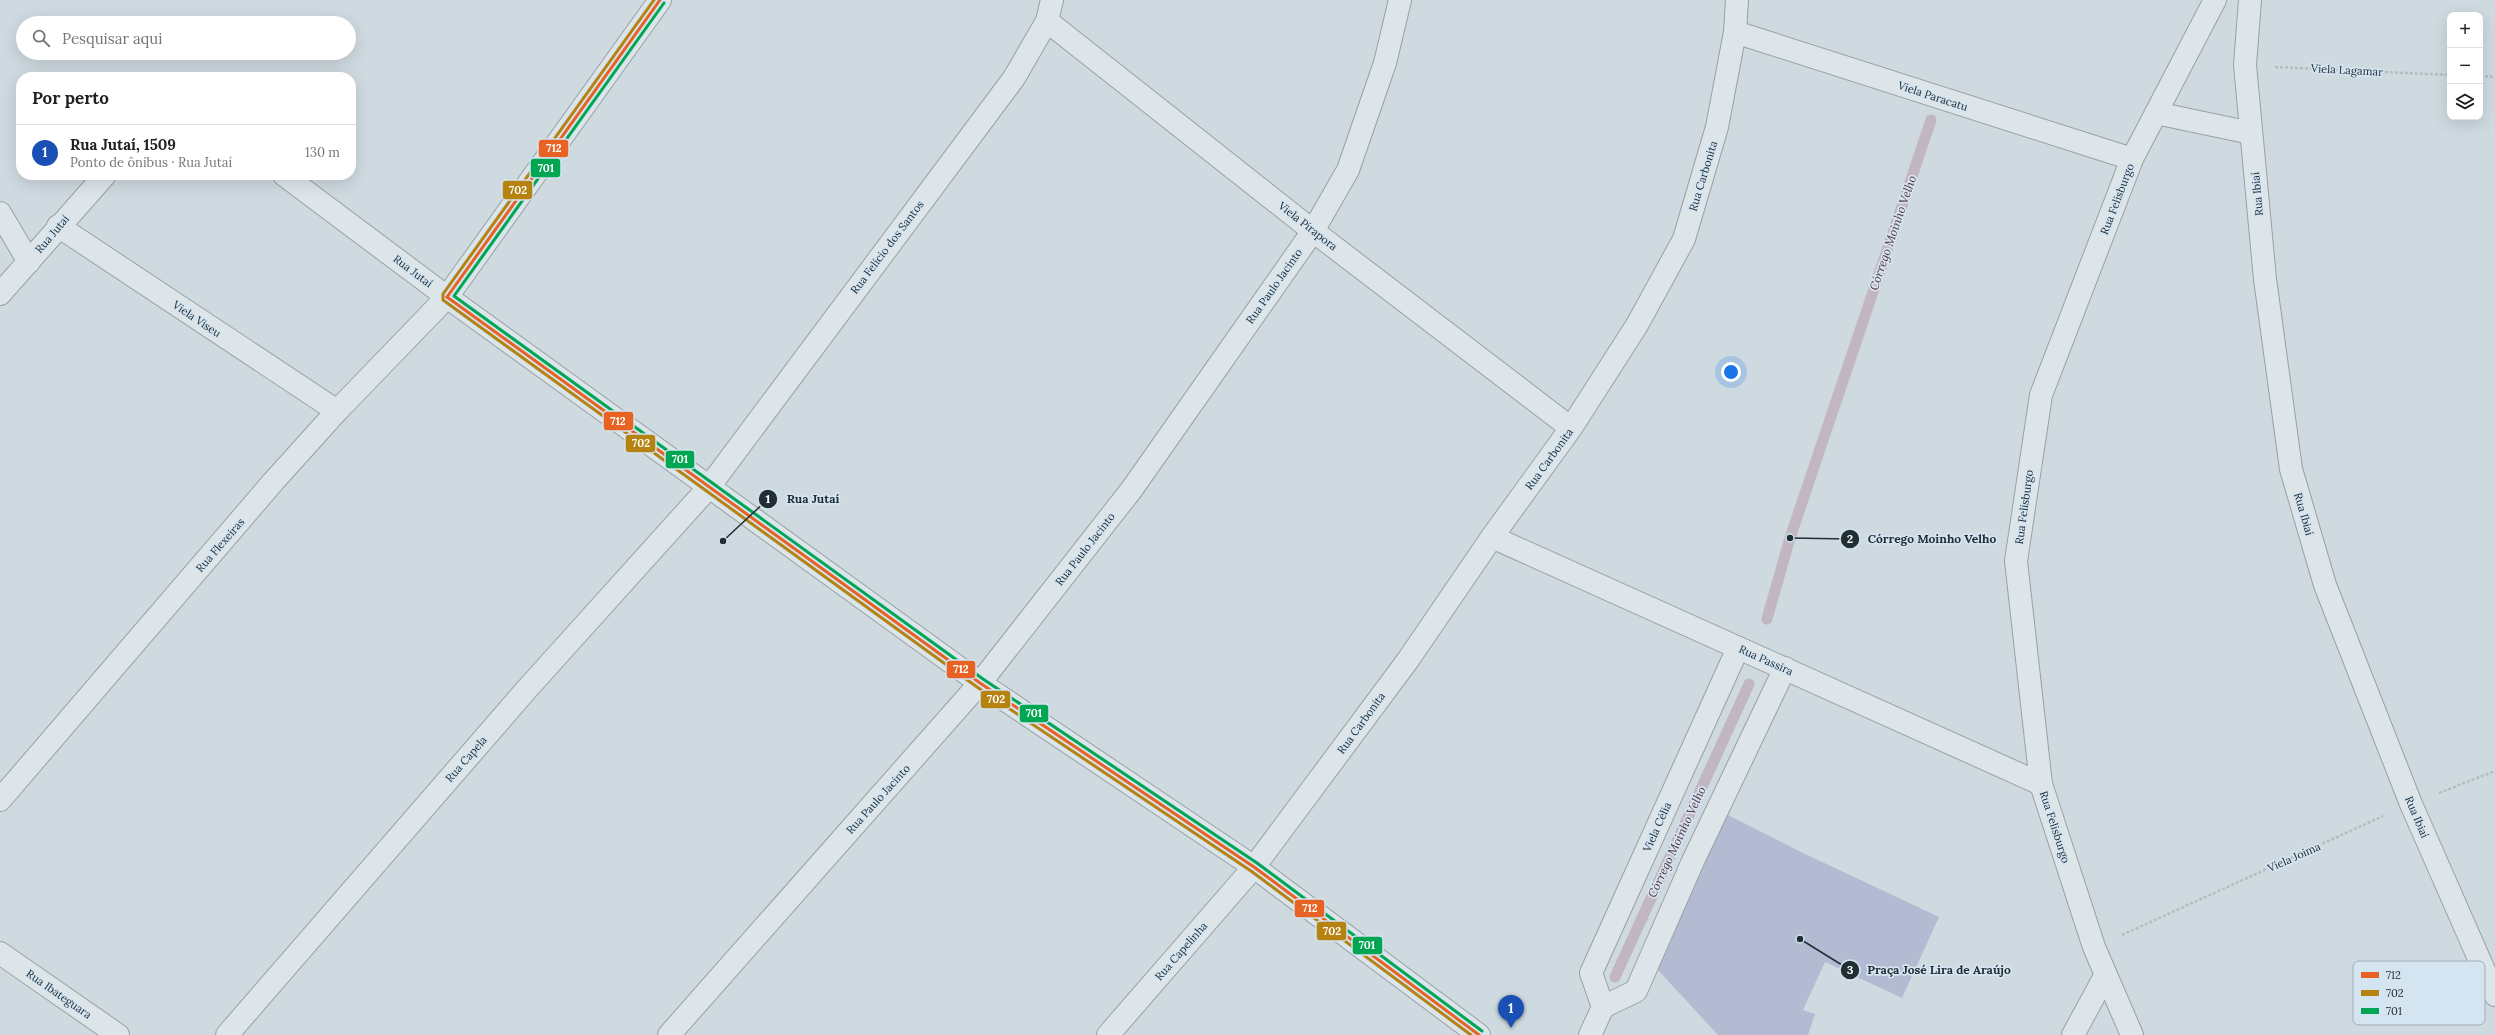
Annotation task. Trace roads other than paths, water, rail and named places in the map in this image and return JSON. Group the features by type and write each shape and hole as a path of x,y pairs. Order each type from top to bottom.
{"street":[{"name":"Rua Flexeiras","path":"0,800 337,411 447,297 660,0"},
{"name":"Rua Felício dos Santos","path":"709,487 1014,78 1047,21 1052,0"},
{"name":"Rua Paulo Jacinto","path":"669,1035 980,683 1132,490 1313,231 1348,170 1385,63 1400,0"},
{"name":"Rua Carbonita","path":"1254,867 1408,660 1492,537 1571,428 1637,325 1684,239 1717,127 1735,32 1737,0"},
{"name":"Rua Felisburgo","path":"2132,1035 2105,976 2094,947 2041,784 2016,561 2041,395 2132,159 2215,0"},
{"name":"Rua Ibiaí","path":"2250,0 2245,66 2265,279 2292,469 2325,585 2411,804 2480,961"},
{"name":"Viela Pirapora","path":"1047,21 1313,231 1571,428"},
{"name":"Viela Paracatu","path":"1735,32 2132,159"},
{"path":"2156,113 2251,133"},
{"name":"Rua Jutaí","path":"0,294 29,262 58,226 100,180"},
{"name":"Rua Jutaí","path":"291,180 447,297 980,683 1254,867 1480,1035"},
{"path":"0,213 29,262"},
{"name":"Viela Viseu","path":"58,226 337,411"},
{"name":"Rua Capela","path":"227,1035 527,689 709,487"},
{"name":"Rua Passira","path":"1492,537 2041,784"},
{"name":"Viela Célia","path":"1603,1007 1592,973 1738,648"},
{"path":"1590,1035 1603,1007 1636,991 1693,861 1785,668"},
{"name":"Rua Capelinha","path":"1108,1035 1254,867"},
{"name":"Rua Ibateguara","path":"0,953 118,1035"},
{"name":"Rua Ibiaí","path":"2485,972 2495,995"},
{"path":"2073,1035 2105,976"}],"waterway":[{"name":"Córrego Moinho Velho","path":"1767,619 1790,538 1931,120"},
{"name":"Córrego Moinho Velho","path":"1615,977 1749,684"}],"place":[{"name":"Córrego Moinho Velho","path":"1790,538"},
{"name":"Rua Jutaí","path":"723,541"},
{"name":"Praça José Lira de Araújo","path":"1800,939"},
{"name":"Rua Jutaí, 1509","path":"1511,1028"}]}
